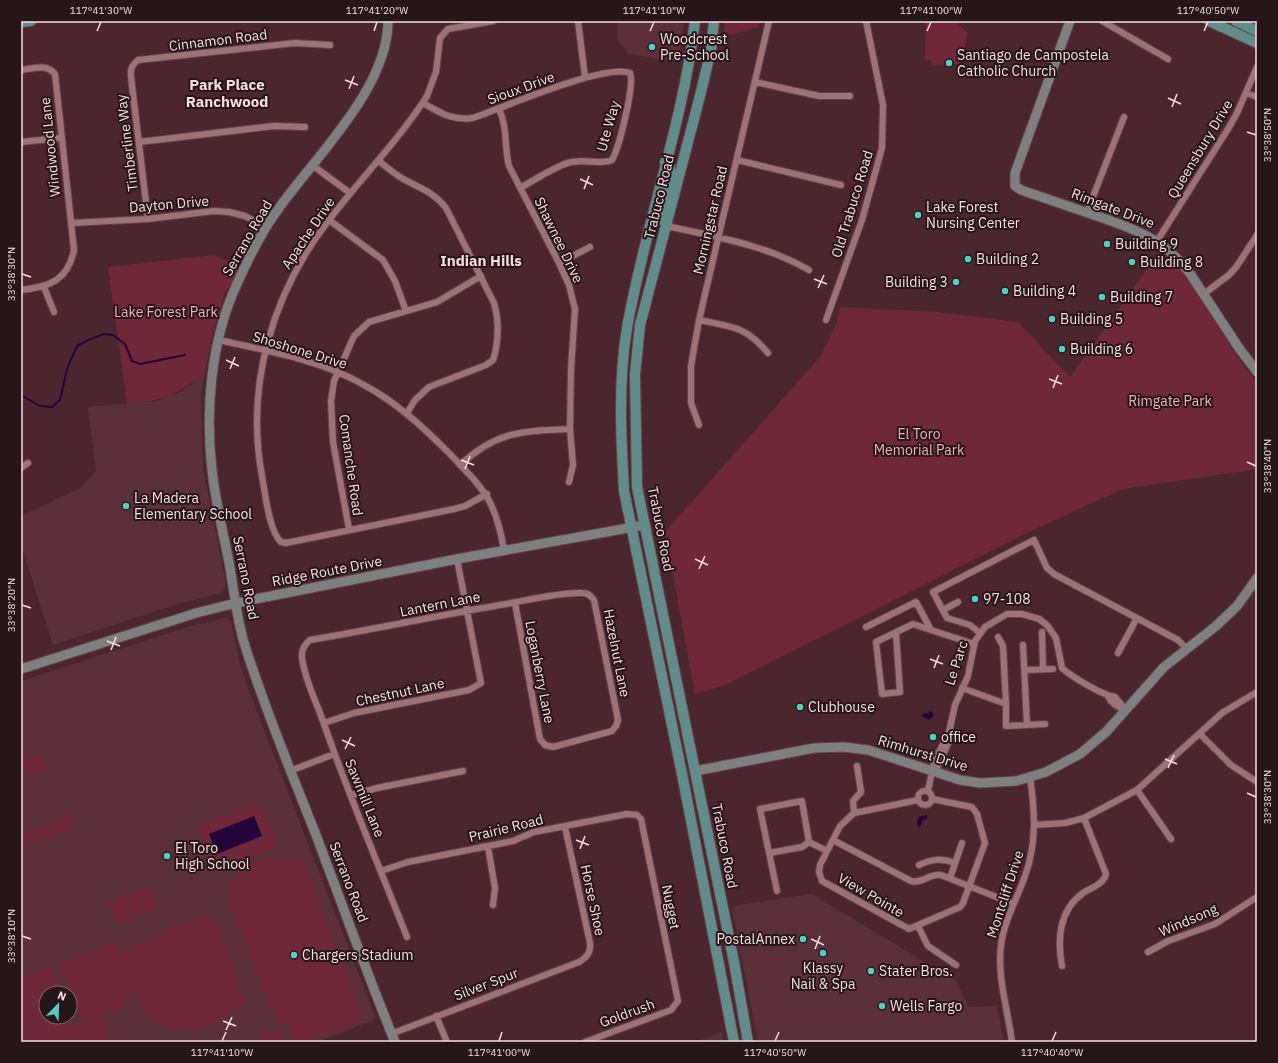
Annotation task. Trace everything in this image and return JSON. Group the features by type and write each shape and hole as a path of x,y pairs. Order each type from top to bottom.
{"main road":[{"path":"21,22 30,21"},
{"name":"Trabuco Road","path":"695,21 692,50 682,100 627,329 621,378 624,491 707,898 734,1042"},
{"name":"Trabuco Road","path":"714,21 711,50 667,226 640,325 635,374 637,487 734,962 748,1042"},
{"path":"1209,21 1257,43"},
{"path":"1241,23 1257,31"},
{"path":"1241,23 1257,40"},
{"path":"666,162 670,167 670,174 662,213 663,220 667,226"},
{"path":"648,608 656,616 664,644 672,654"},
{"path":"670,717 678,722 687,758 695,771 692,776 693,806 690,813"},
{"path":"707,898 714,905 725,958 728,962 734,962"}],"street":[{"name":"Serrano Road","path":"388,21 384,51 373,80 356,107 266,227 249,256 235,288 219,340 210,399 210,449 212,472 245,646 290,771 393,1038"},
{"name":"Apache Drive","path":"349,529 286,543 281,542 274,533 258,444 258,389 264,351 278,307 302,258 350,193 423,103 434,80 440,38 443,33 448,29 493,21"},
{"path":"578,21 585,77"},
{"name":"Morningstar Road","path":"699,425 691,403 691,366 699,320 768,21"},
{"name":"Old Trabuco Road","path":"826,320 862,220 882,148 883,105 866,21"},
{"name":"Rimgate Drive","path":"1070,21 1015,173 1015,186 1021,190 1130,227 1157,241 1184,264 1237,346 1257,372"},
{"path":"1102,21 1168,59"},
{"name":"Cinnamon Road","path":"133,64 138,60 295,43 330,45"},
{"name":"Timberline Way","path":"133,64 130,70 148,219"},
{"name":"Windwood Lane","path":"21,70 46,67 51,69 55,74 74,250 69,268 62,277 44,287"},
{"name":"Queensbury Drive","path":"1157,241 1228,129 1257,67"},
{"name":"Sioux Drive","path":"423,103 446,116 456,119 473,118 585,77 617,70 630,73"},
{"name":"Ute Way","path":"520,188 569,163 580,161 604,162 612,160 624,121 631,84 630,73"},
{"path":"755,82 819,96 850,96"},
{"path":"1246,92 1257,97"},
{"name":"Shawnee Drive","path":"500,109 505,124 506,157 569,285 575,309 571,369 570,429 573,465 569,482"},
{"path":"1087,212 1124,117"},
{"path":"139,142 274,126 305,127"},
{"path":"21,142 61,138"},
{"path":"378,160 401,178 430,192 440,201 481,276 497,312 498,322 493,360 486,365 429,388 415,400 407,413"},
{"path":"737,160 841,185"},
{"path":"312,165 350,193"},
{"name":"Dayton Drive","path":"71,223 148,219 214,211 230,212 245,216 266,227"},
{"path":"329,220 383,260 395,281 406,311"},
{"path":"667,226 768,250 809,270"},
{"path":"1204,293 1229,275 1237,266 1257,236"},
{"path":"559,263 590,246"},
{"name":"Comanche Road","path":"349,529 332,431 331,398 337,373 354,336 369,322 437,302 481,276"},
{"path":"21,290 44,287 54,312"},
{"path":"699,320 743,330 757,340 768,354"},
{"name":"Shoshone Drive","path":"219,340 264,351 337,373 363,384 407,413 487,494 498,520 504,550"},
{"path":"460,466 489,443 508,435 530,431 570,429"},
{"path":"21,468 28,463"},
{"path":"349,529 459,508 487,494"},
{"name":"Ridge Route Drive","path":"21,670 189,615 236,603 504,550 645,525"},
{"path":"980,633 970,625 947,618 934,592 1034,540 1047,568 1054,574 1178,640 1186,648"},
{"path":"457,559 468,610"},
{"name":"Rimhurst Drive","path":"695,771 814,748 844,747 868,750 960,780 980,783 1016,781 1046,772 1080,754 1106,732 1159,671 1227,616 1246,594 1257,578"},
{"name":"Lantern Lane","path":"305,644 310,640 468,610 582,593"},
{"name":"Hazelnut Lane","path":"545,745 553,747 612,731 618,720 594,600 589,594 582,593"},
{"name":"Loganberry Lane","path":"515,602 540,739 545,745"},
{"path":"866,627 916,602 931,630"},
{"path":"943,610 958,602"},
{"name":"Chestnut Lane","path":"324,723 354,713 469,690 481,683 468,610"},
{"name":"Le Parc","path":"928,791 933,772 949,732 955,705 968,676 974,644 980,633 993,621 1007,614 1022,614 1039,619 1047,625 1056,638 1062,668 1076,679 1108,696 1110,702 1125,709"},
{"path":"1118,654 1137,618"},
{"path":"896,633 900,692 882,694 876,642 912,624 974,644"},
{"path":"1042,632 1043,669"},
{"path":"998,637 1003,646 1006,726 1045,724"},
{"name":"Sawmill Lane","path":"305,644 302,658 334,754 352,795 407,937"},
{"path":"1023,645 1027,725"},
{"path":"1025,670 1052,669"},
{"path":"962,688 1006,704"},
{"path":"1034,825 1065,823 1084,818 1137,790 1222,713 1257,692"},
{"path":"1200,734 1231,765 1257,782"},
{"path":"290,771 334,754"},
{"path":"854,813 853,801 862,792 857,766"},
{"path":"352,795 377,788 463,771"},
{"name":"Montcliff Drive","path":"1012,1042 1000,960 1005,927 1028,868 1032,848 1034,825 1030,777"},
{"path":"1137,790 1172,839"},
{"path":"928,791 932,794 932,799 927,805 921,804 918,800 920,792 928,791"},
{"name":"View Pointe","path":"827,851 820,865 819,872 822,881 906,928 918,926 960,907 966,897 984,845 977,814 969,805 932,799"},
{"path":"809,842 827,851 845,820 854,813 918,800"},
{"path":"777,891 760,809 802,801 809,842"},
{"name":"Prairie Road","path":"381,871 408,862 513,841 534,832 627,814 637,815"},
{"name":"Nugget","path":"637,815 643,824 677,995 678,1001 675,1004"},
{"path":"1062,966 1059,941 1061,927 1067,913 1083,893 1102,882 1106,874 1084,818"},
{"name":"Horse Shoe","path":"565,827 590,944 591,950 588,955"},
{"path":"833,840 911,881 917,882 938,874 970,885 1014,904"},
{"path":"769,853 802,847 809,842"},
{"path":"950,878 962,843"},
{"path":"488,846 495,888 493,905"},
{"path":"919,865 936,860 945,860 955,863"},
{"name":"Windsong","path":"1148,952 1168,941 1215,924 1257,897"},
{"path":"918,926 928,946 956,965"},
{"name":"Silver Spur","path":"393,1038 436,1016 579,962 588,955"},
{"name":"Goldrush","path":"586,1042 671,1010 675,1004"},
{"path":"436,1016 447,1042"}],"shaded area":[{"name":"Woodcrest Pre-School","path":"617,21 665,21 684,24 678,62 629,54 618,41"},
{"name":"La Madera Elementary School","path":"205,373 201,391 203,468 226,585 222,593 181,603 53,645 21,544 21,516 80,488 96,471 88,407 156,401 182,391"},
{"name":"El Toro High School","path":"226,618 231,621 239,660 249,691 376,1019 317,1042 21,1042 21,681 194,625"},
{"path":"931,711 934,716 929,720 922,716 924,713 927,714"},
{"path":"927,815 927,819 923,820 920,827 917,825 918,817"},
{"path":"254,816 262,836 217,854 209,834"},
{"path":"812,894 956,981 969,1007 997,1006 1004,1042 758,1042 732,908 738,905"},
{"path":"722,1032 724,1042 696,1042"}],"green space":[{"path":"725,21 760,21 759,27 723,37"},
{"path":"926,21 955,21 968,33 961,64 931,65 931,60 925,60"},
{"name":"El Toro Memorial Park","path":"1160,251 1184,273 1244,367 1257,382 1257,469 1123,489 1031,531 725,685 695,694 665,532 820,357 838,320 840,307 938,312 1018,322 1070,377"},
{"name":"Lake Forest Park","path":"214,255 237,265 240,278 226,290 213,332 205,373 186,387 169,396 151,401 127,404 108,267"},
{"path":"35,754 42,758 46,764 46,772 44,776 34,775 28,771 21,773 21,763 23,759 27,755"},
{"path":"259,802 262,809 264,808 278,847 214,871 200,842 204,839 198,826 209,820 210,822 213,821 212,818 222,815 223,817 231,814 231,811 241,809 242,807"},
{"path":"69,812 75,827 21,848 21,835 62,819 60,815"},
{"name":"Chargers Stadium","path":"301,856 362,1016 348,1026 329,1034 309,1040 292,1042 289,1029 277,1021 269,1007 229,903 229,894 231,886 240,872 254,862 271,858 289,859"},
{"path":"149,885 159,908 147,913 137,890"},
{"path":"136,890 145,914 132,919 123,895"},
{"path":"122,896 131,919 117,925 108,901"},
{"path":"207,914 215,917 245,1002 226,1018 214,1023 188,1029 175,1028 162,1025 152,1019 144,1009 135,990 124,1007 84,1022 83,1020 80,1021 78,1016 78,985 66,985 59,966 60,963 116,942 120,952 157,938 160,931"},
{"path":"50,966 57,985 38,985 38,1025 72,1025 73,1027 98,1018 106,1022 113,1042 21,1042 21,977"},
{"path":"273,1028 284,1035 283,1042 261,1042 257,1035"}],"waterway":[{"path":"21,395 40,406 52,407 60,400 67,369 77,346 104,334 113,335 125,344 132,361 140,364 185,355"}],"place":[{"name":"Woodcrest Pre-School","path":"652,47"},
{"name":"Santiago de Campostela Catholic Church","path":"949,63"},
{"name":"Lake Forest Nursing Center","path":"918,215"},
{"name":"Building 9","path":"1107,244"},
{"name":"Building 2","path":"968,259"},
{"name":"Building 8","path":"1132,262"},
{"name":"Building 3","path":"956,282"},
{"name":"Building 4","path":"1005,291"},
{"name":"Building 7","path":"1102,297"},
{"name":"Building 5","path":"1052,319"},
{"name":"Building 6","path":"1062,349"},
{"name":"La Madera Elementary School","path":"126,506"},
{"name":"97-108","path":"975,599"},
{"name":"Clubhouse","path":"800,707"},
{"name":"office","path":"933,737"},
{"name":"El Toro High School","path":"167,856"},
{"name":"PostalAnnex","path":"803,939"},
{"name":"Klassy Nail & Spa","path":"823,953"},
{"name":"Chargers Stadium","path":"294,955"},
{"name":"Stater Bros.","path":"871,971"},
{"name":"Wells Fargo","path":"882,1006"}],"district":[{"name":"Park Place Ranchwood","path":"227,92"},
{"name":"Indian Hills","path":"481,260"}],"park label":[{"name":"Rimgate Park","path":"1170,401"}]}
